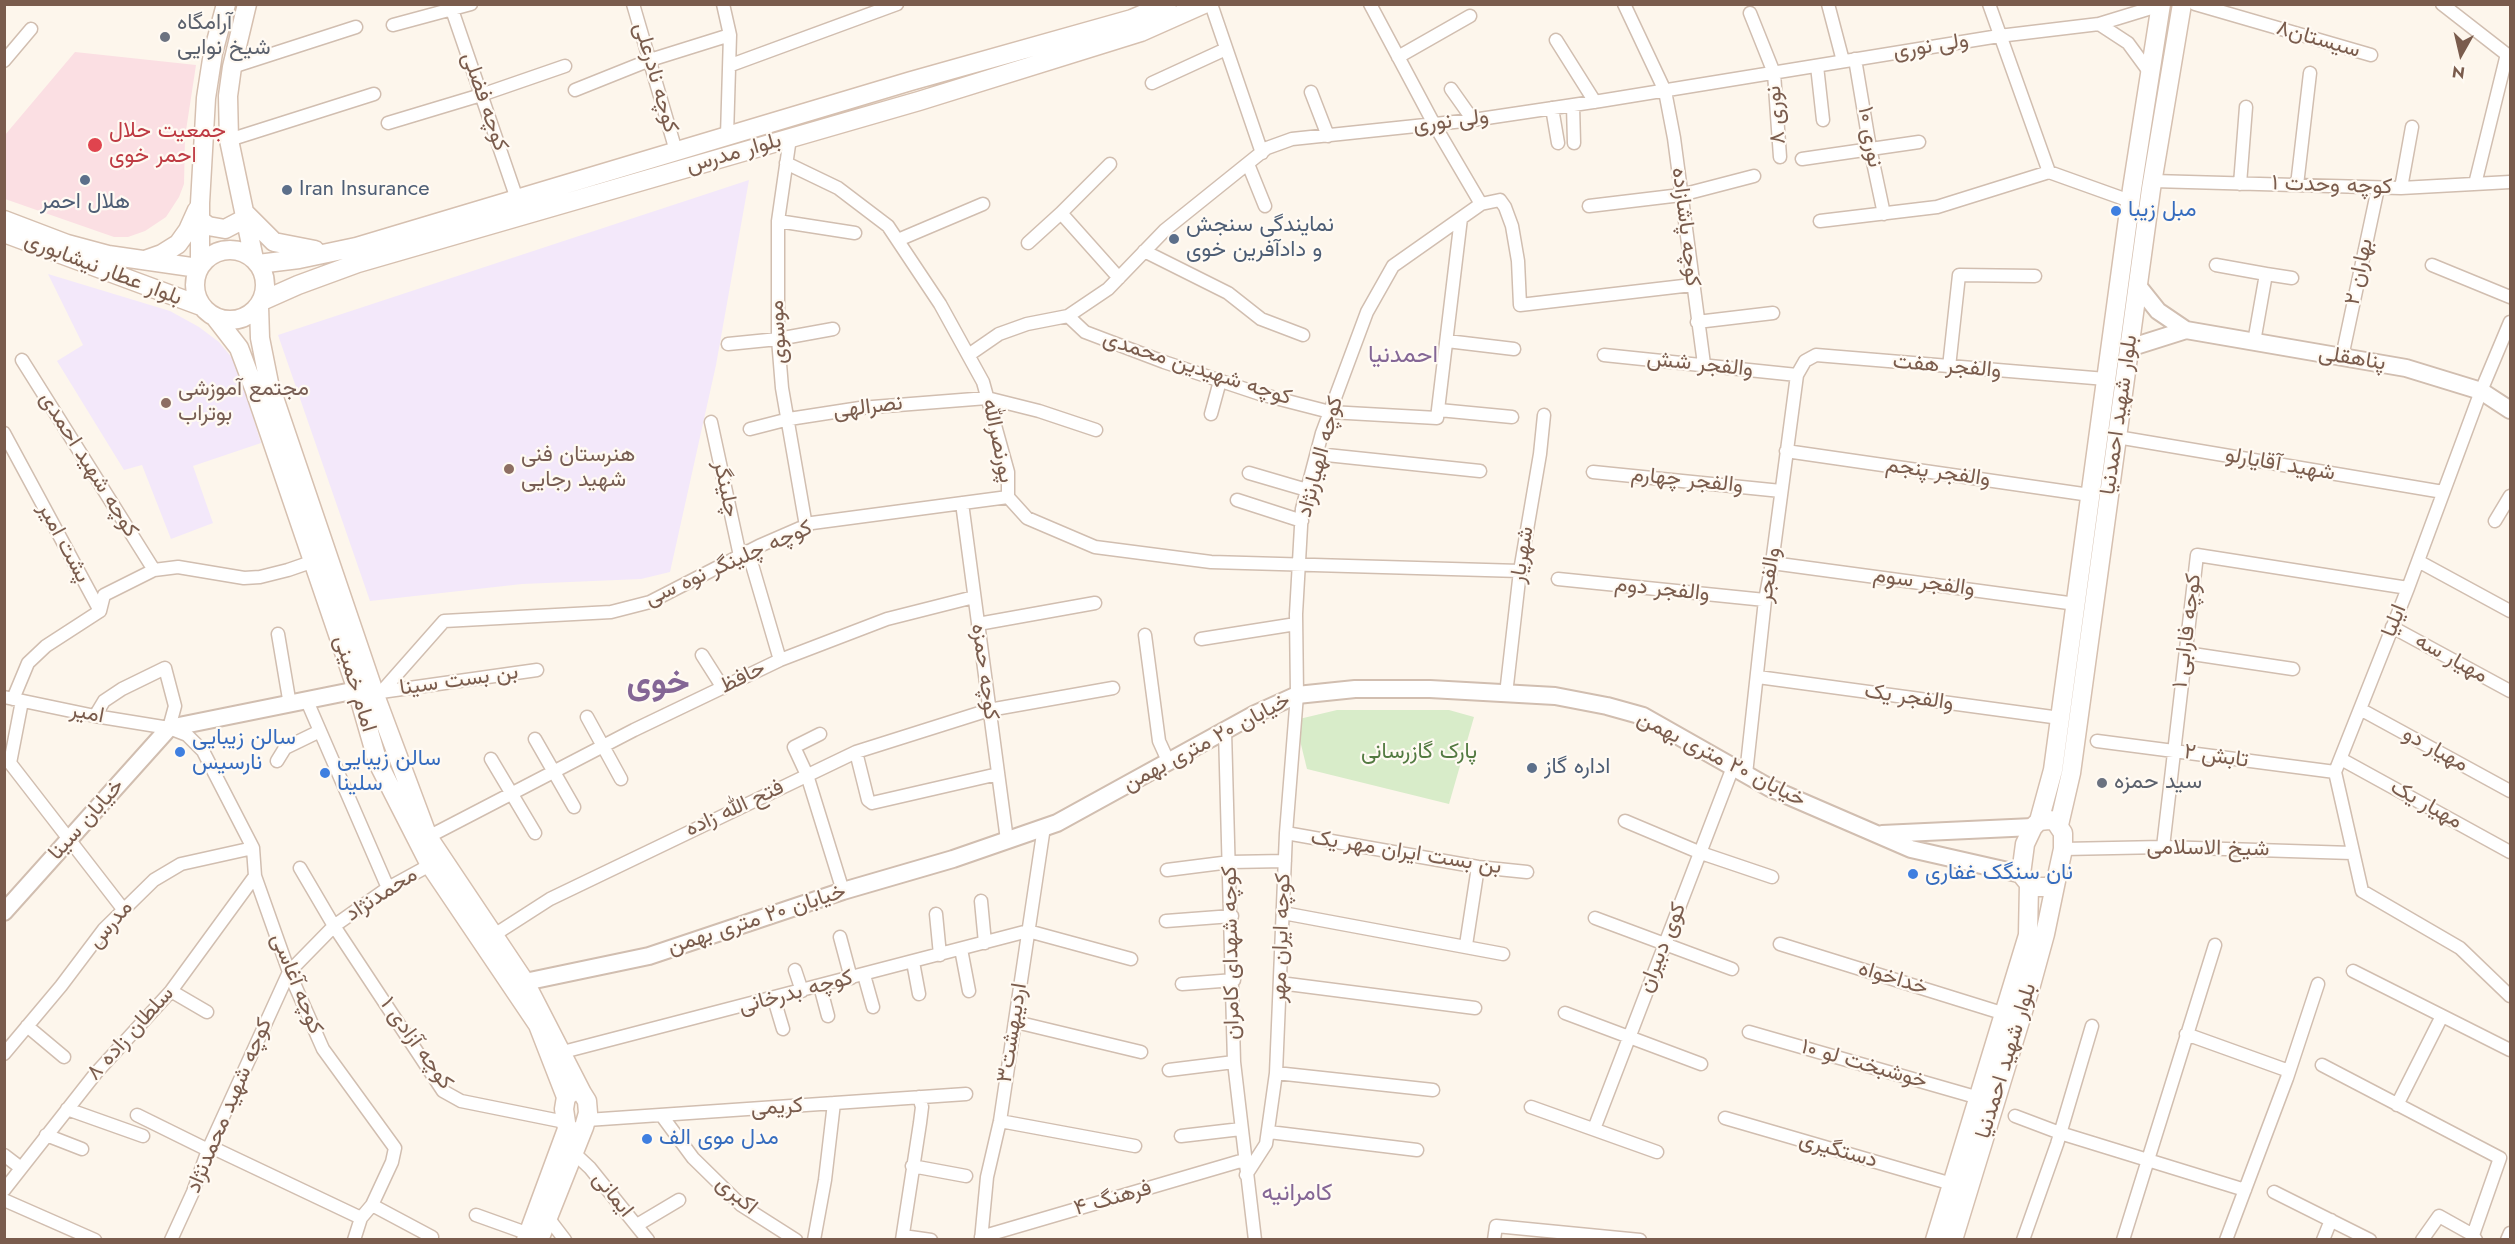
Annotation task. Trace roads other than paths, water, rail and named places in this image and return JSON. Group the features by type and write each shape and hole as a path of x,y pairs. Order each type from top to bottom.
{"main road":[{"path":"226,4 213,53 206,98 199,267 194,291 208,312 231,321 239,320 253,312 260,303 265,282 256,261 229,140 228,96 232,67 248,4"},
{"name":"بلوار مدرس","path":"256,261 298,259 334,252 1132,19 1167,4"},
{"name":"بلوار مدرس","path":"260,303 304,283 358,263 790,138 1141,32 1204,4"},
{"name":"بلوار شهید احمدنیا","path":"2059,825 2071,773 2152,181 2182,4"},
{"name":"بلوار شهید احمدنیا","path":"1935,1239 2028,935 2025,844 2036,824 2053,770 2130,201 2161,5"},
{"path":"200,211 207,225 225,229 245,215"},
{"path":"145,260 162,254 178,244 200,211"},
{"path":"245,215 274,242 297,248 334,252"},
{"name":"بلوار عطار نیشابوری","path":"4,220 77,247 108,255 199,267"},
{"name":"بلوار عطار نیشابوری","path":"4,233 208,312"},
{"path":"199,267 207,258 225,250 245,253 256,261"},
{"path":"298,259 287,267 286,273 288,278 304,283"},
{"name":"امام خمینی","path":"260,303 260,338 269,383 428,837 525,982 563,1052 574,1095"},
{"name":"امام خمینی","path":"208,312 239,348 314,561 357,690 378,763 430,865 538,1025 574,1095"},
{"path":"239,348 248,338 260,338"},
{"path":"2036,824 2049,820 2059,825 2063,833 2063,849"},
{"name":"بلوار شهید احمدنیا","path":"1953,1239 2031,985 2045,934 2063,849"},
{"path":"2025,879 2048,886 2056,880"},
{"path":"531,1238 587,1101 574,1095"},
{"path":"531,1238 549,1219 574,1153 576,1125"}],"street":[{"path":"393,25 471,4"},
{"name":"کوچه نادرعلی","path":"633,4 676,151"},
{"path":"723,4 730,35 731,65 727,136"},
{"path":"731,65 897,4"},
{"path":"1211,4 1262,153"},
{"path":"1370,4 1434,124 1481,204"},
{"name":"کوچه پاشازاده","path":"1624,4 1665,91 1704,364"},
{"name":"نوری ۱۰","path":"1828,4 1849,60 1884,214"},
{"path":"1989,4 2049,172"},
{"name":"سیستان۸","path":"2195,4 2371,55"},
{"path":"2442,4 2509,55 2475,184"},
{"name":"ولی نوری","path":"970,354 999,334 1027,324 1068,316 1108,289 1165,230 1267,148 1292,139 1473,120 1595,102 2000,36 2099,24 2161,5"},
{"name":"کوچه فضلی","path":"451,8 517,199"},
{"name":"نوری ۸","path":"1750,13 1774,73 1780,157"},
{"path":"1398,57 1470,16"},
{"path":"2099,24 2128,43 2150,73"},
{"path":"232,67 356,27"},
{"path":"4,61 31,29"},
{"path":"576,90 650,60 730,35"},
{"path":"1556,40 1595,102"},
{"path":"1152,83 1226,49"},
{"path":"388,123 481,95 565,66"},
{"path":"1817,66 1823,120"},
{"path":"2296,185 2310,73"},
{"path":"1451,89 1473,120"},
{"path":"1311,92 1328,136"},
{"path":"229,140 374,94"},
{"path":"1573,105 1574,143"},
{"path":"2240,184 2246,107"},
{"path":"1552,108 1558,142"},
{"path":"2401,188 2412,127"},
{"name":"موسوی","path":"790,138 778,221 777,339 782,388 806,526"},
{"path":"1802,159 1919,142"},
{"name":"پورنصرالله","path":"786,164 838,188 888,226 898,240 970,354 983,382 1008,472 1008,496 1027,518 1095,547 1211,562 1520,572"},
{"path":"1028,243 1062,213 1110,164"},
{"path":"1248,164 1264,206"},
{"path":"1820,221 1937,207 2049,172 2130,201"},
{"path":"1589,206 1681,195 1754,176"},
{"name":"کوچه وحدت ۱","path":"2152,181 2378,188 2511,182"},
{"name":"بهاران ۲","path":"2342,357 2378,188"},
{"path":"1512,417 1438,410 1461,218 1481,204 1500,200 1505,207 1512,226 1518,261 1520,305 1692,285"},
{"path":"898,240 983,204"},
{"path":"1062,213 1119,278"},
{"name":"کوچه الهیارنژاد","path":"1297,695 1296,624 1302,521 1307,490 1330,412 1367,312 1393,266 1461,218"},
{"path":"778,221 855,233"},
{"path":"1144,251 1228,293 1261,319 1303,335"},
{"path":"2216,265 2292,278"},
{"path":"2432,265 2511,297"},
{"path":"2254,342 2266,274"},
{"path":"1949,367 1959,275 2035,276"},
{"name":"پناهقلی","path":"2138,286 2158,311 2186,330 2406,368 2481,391 2511,410"},
{"path":"1697,322 1773,313"},
{"name":"کوچه شهیدین محمدی","path":"1068,316 1084,332 1220,381 1330,412 1437,418 1438,410"},
{"name":"ایلیا","path":"2335,772 2408,588 2481,391 2511,322"},
{"path":"728,344 777,339 833,329"},
{"name":"پناهقلی","path":"2129,348 2186,330"},
{"path":"1447,341 1514,349"},
{"name":"والفجر شش","path":"1604,355 1797,375"},
{"name":"والفجر هفت","path":"1797,375 1805,361 1816,356 2106,379"},
{"name":"کوچه شهید احمدی","path":"22,360 154,570"},
{"name":"والفجر","path":"1739,771 1758,677 1765,600 1797,375"},
{"path":"1211,414 1220,381"},
{"name":"نصرالهی","path":"750,429 789,419 893,404 987,398 1039,411 1096,430"},
{"name":"شهریار","path":"1506,694 1520,572 1540,454 1544,415"},
{"name":"چلینگر","path":"711,422 744,554 780,660"},
{"name":"پشت امیر","path":"4,433 9,451 100,612"},
{"name":"شهید آقایارلو","path":"2117,437 2443,492"},
{"name":"والفجر پنجم","path":"1786,451 2090,495"},
{"path":"1317,454 1480,471"},
{"name":"والفجر چهارم","path":"1593,472 1781,491"},
{"path":"1249,473 1307,490"},
{"name":"کوچه چلینگر نوه سی","path":"378,695 444,621 611,612 650,602 744,554 812,523 1008,496"},
{"path":"2495,521 2511,496"},
{"path":"1237,500 1302,521"},
{"name":"کوچه حمزه","path":"962,503 1007,840"},
{"name":"۱ کوچه فارابی","path":"2163,847 2197,555 2408,588"},
{"path":"154,570 178,567 244,578 260,577 314,561"},
{"path":"2418,561 2511,611"},
{"name":"والفجر سوم","path":"1772,563 2076,604"},
{"name":"پشت امیر","path":"100,612 104,595 154,570"},
{"name":"والفجر دوم","path":"1558,579 1765,600"},
{"name":"حافظ","path":"428,837 603,746 780,660 887,619 974,597"},
{"path":"978,624 1095,603"},
{"path":"100,612 46,646 28,663 13,699 7,763 123,909"},
{"path":"1201,639 1296,624"},
{"name":"مهیار سه","path":"2392,627 2511,691"},
{"path":"278,634 290,705"},
{"path":"1145,635 1159,741 1169,763"},
{"path":"2186,653 2293,669"},
{"path":"702,655 723,688"},
{"path":"95,716 104,701 122,689 165,668 175,706 169,728 357,690"},
{"name":"بن بست سینا","path":"378,695 537,670"},
{"name":"والفجر یک","path":"1758,677 2060,718"},
{"name":"فتح الله زاده","path":"494,934 550,899 856,752 989,710 1113,688"},
{"name":"خیابان ۲۰ متری بهمن","path":"525,982 650,956 843,891 953,859 1044,827 1102,800 1225,731 1297,695 1355,689 1431,689 1555,696 1643,716 1770,788 1878,835 2036,824"},
{"name":"کوچه ایران مهر","path":"1246,1175 1266,1144 1276,1073 1286,833 1297,695"},
{"name":"امیر","path":"13,699 169,728"},
{"path":"307,701 388,888"},
{"name":"مهیار دو","path":"2360,709 2511,791"},
{"path":"587,717 621,779"},
{"name":"خیابان سینا","path":"6,908 169,728"},
{"name":"کوچه آغاسی","path":"169,728 187,735 202,751 253,848 255,876 289,972 323,1048 395,1148 392,1162 372,1205 361,1218 354,1239"},
{"path":"277,761 285,748 320,731"},
{"name":"کوچه شهدای کامران","path":"1225,731 1234,980 1234,1062 1254,1239"},
{"path":"820,734 794,747 807,776 843,891"},
{"path":"535,739 574,807"},
{"name":"تابش ۲","path":"2097,741 2335,772"},
{"path":"856,752 868,800 872,803 998,774"},
{"path":"491,759 535,833"},
{"name":"مهیار یک","path":"2340,759 2511,852"},
{"name":"کوی دبیران","path":"1594,1129 1664,944 1701,853 1739,771"},
{"path":"2335,772 2362,891 2460,948 2510,995"},
{"path":"1625,821 1701,853 1772,877"},
{"name":"اردیبهشت۳","path":"981,1238 987,1177 1000,1121 1044,827"},
{"name":"بن بست ایران مهر یک","path":"1286,833 1478,867 1527,872"},
{"path":"1878,835 1911,849 2025,879"},
{"name":"شیخ الاسلامی","path":"2063,849 2163,847 2352,853"},
{"name":"مدرس","path":"4,1054 123,909 154,880 181,864 253,848"},
{"path":"1167,870 1230,862 1285,861"},
{"name":"محمدنژاد","path":"289,972 334,926 388,888 430,865"},
{"path":"1466,945 1478,867"},
{"name":"کوچه آزادی ۱","path":"300,868 334,926 443,1091 461,1101 576,1125"},
{"name":"سلطان زاده ۸","path":"4,1190 96,1072 171,991 255,876"},
{"path":"981,901 985,943"},
{"path":"1283,913 1466,945 1503,954"},
{"path":"936,914 940,955"},
{"path":"1166,921 1232,916"},
{"path":"1595,918 1732,969"},
{"path":"1028,931 1131,959"},
{"name":"کوچه بدرخانی","path":"563,1052 774,999 1028,931"},
{"path":"840,937 850,978"},
{"name":"خداخواه","path":"1780,944 2005,1014"},
{"path":"2123,1239 2215,945"},
{"path":"961,949 969,991"},
{"path":"913,962 919,994"},
{"path":"795,970 802,991"},
{"path":"2353,971 2511,1050"},
{"name":"کوچه شهید محمدنژاد","path":"171,1239 193,1192 208,1148 289,972"},
{"path":"864,975 873,1007"},
{"path":"1182,984 1234,980"},
{"path":"1280,983 1475,1008"},
{"path":"2226,1239 2289,1071 2318,984"},
{"path":"820,986 828,1016"},
{"path":"171,991 207,1012"},
{"path":"774,999 783,1029"},
{"path":"1565,1013 1701,1064"},
{"path":"2397,1106 2442,1016"},
{"path":"1016,1022 1141,1052"},
{"path":"27,1026 64,1057"},
{"path":"2023,1239 2060,1133 2092,1026"},
{"name":"خوشبخت لو ۱۰","path":"1749,1032 1978,1098"},
{"path":"2186,1034 2289,1071"},
{"path":"1169,1070 1234,1062"},
{"path":"2322,1065 2397,1106 2505,1160 2474,1237 2439,1216 2422,1239"},
{"path":"1276,1073 1433,1090"},
{"name":"کریمی","path":"576,1125 662,1116 966,1094"},
{"path":"919,1097 922,1107 903,1238 931,1239"},
{"path":"814,1239 825,1180 834,1104"},
{"path":"1531,1107 1657,1152"},
{"path":"67,1109 143,1136"},
{"path":"138,1115 361,1218"},
{"name":"اکبری","path":"662,1116 693,1158 741,1205 796,1239"},
{"path":"2015,1116 2146,1161 2245,1190"},
{"name":"دستگیری","path":"1725,1118 1952,1184"},
{"path":"1000,1121 1135,1146"},
{"path":"1181,1136 1241,1129"},
{"path":"1269,1131 1418,1150"},
{"path":"46,1136 82,1149"},
{"name":"ایمانی","path":"574,1153 590,1168 648,1239"},
{"path":"4,1155 21,1168"},
{"name":"فرهنگ ۴","path":"981,1238 1244,1160"},
{"path":"912,1166 966,1176"},
{"path":"2274,1192 2370,1239"},
{"path":"4,1200 95,1239"},
{"path":"637,1225 679,1200"},
{"path":"372,1205 432,1237"},
{"path":"476,1215 531,1238"},
{"path":"549,1219 565,1239"},
{"path":"2324,1239 2331,1220"},
{"path":"1494,1239 1496,1226 1640,1239"},
{"path":"2507,1239 2511,1233"}],"place":[{"name":"آرامگاه شیخ نوایی","path":"165,37"},
{"name":"جمعیت حلال احمر خوی","path":"95,145"},
{"name":"هلال احمر","path":"85,180"},
{"name":"Iran Insurance","path":"287,190"},
{"name":"مبل زیبا","path":"2116,211"},
{"name":"نمایندگی سنجش و دادآفرین خوی","path":"1174,239"},
{"name":"مجتمع آموزشی بوتراب","path":"166,403"},
{"name":"هنرستان فنی شهید رجایی","path":"509,469"},
{"name":"سالن زیبایی نارسیس","path":"180,752"},
{"name":"اداره گاز","path":"1532,768"},
{"name":"سالن زیبایی سلینا","path":"325,773"},
{"name":"سید حمزه","path":"2102,783"},
{"name":"نان سنگک غفاری","path":"1913,874"},
{"name":"مدل موی الف","path":"647,1139"}],"district":[{"name":"احمدنیا","path":"1403,356"},
{"name":"خوی","path":"658,685"},
{"name":"کامرانیه","path":"1297,1194"}],"park label":[{"name":"پارک گازرسانی","path":"1419,753"}]}
